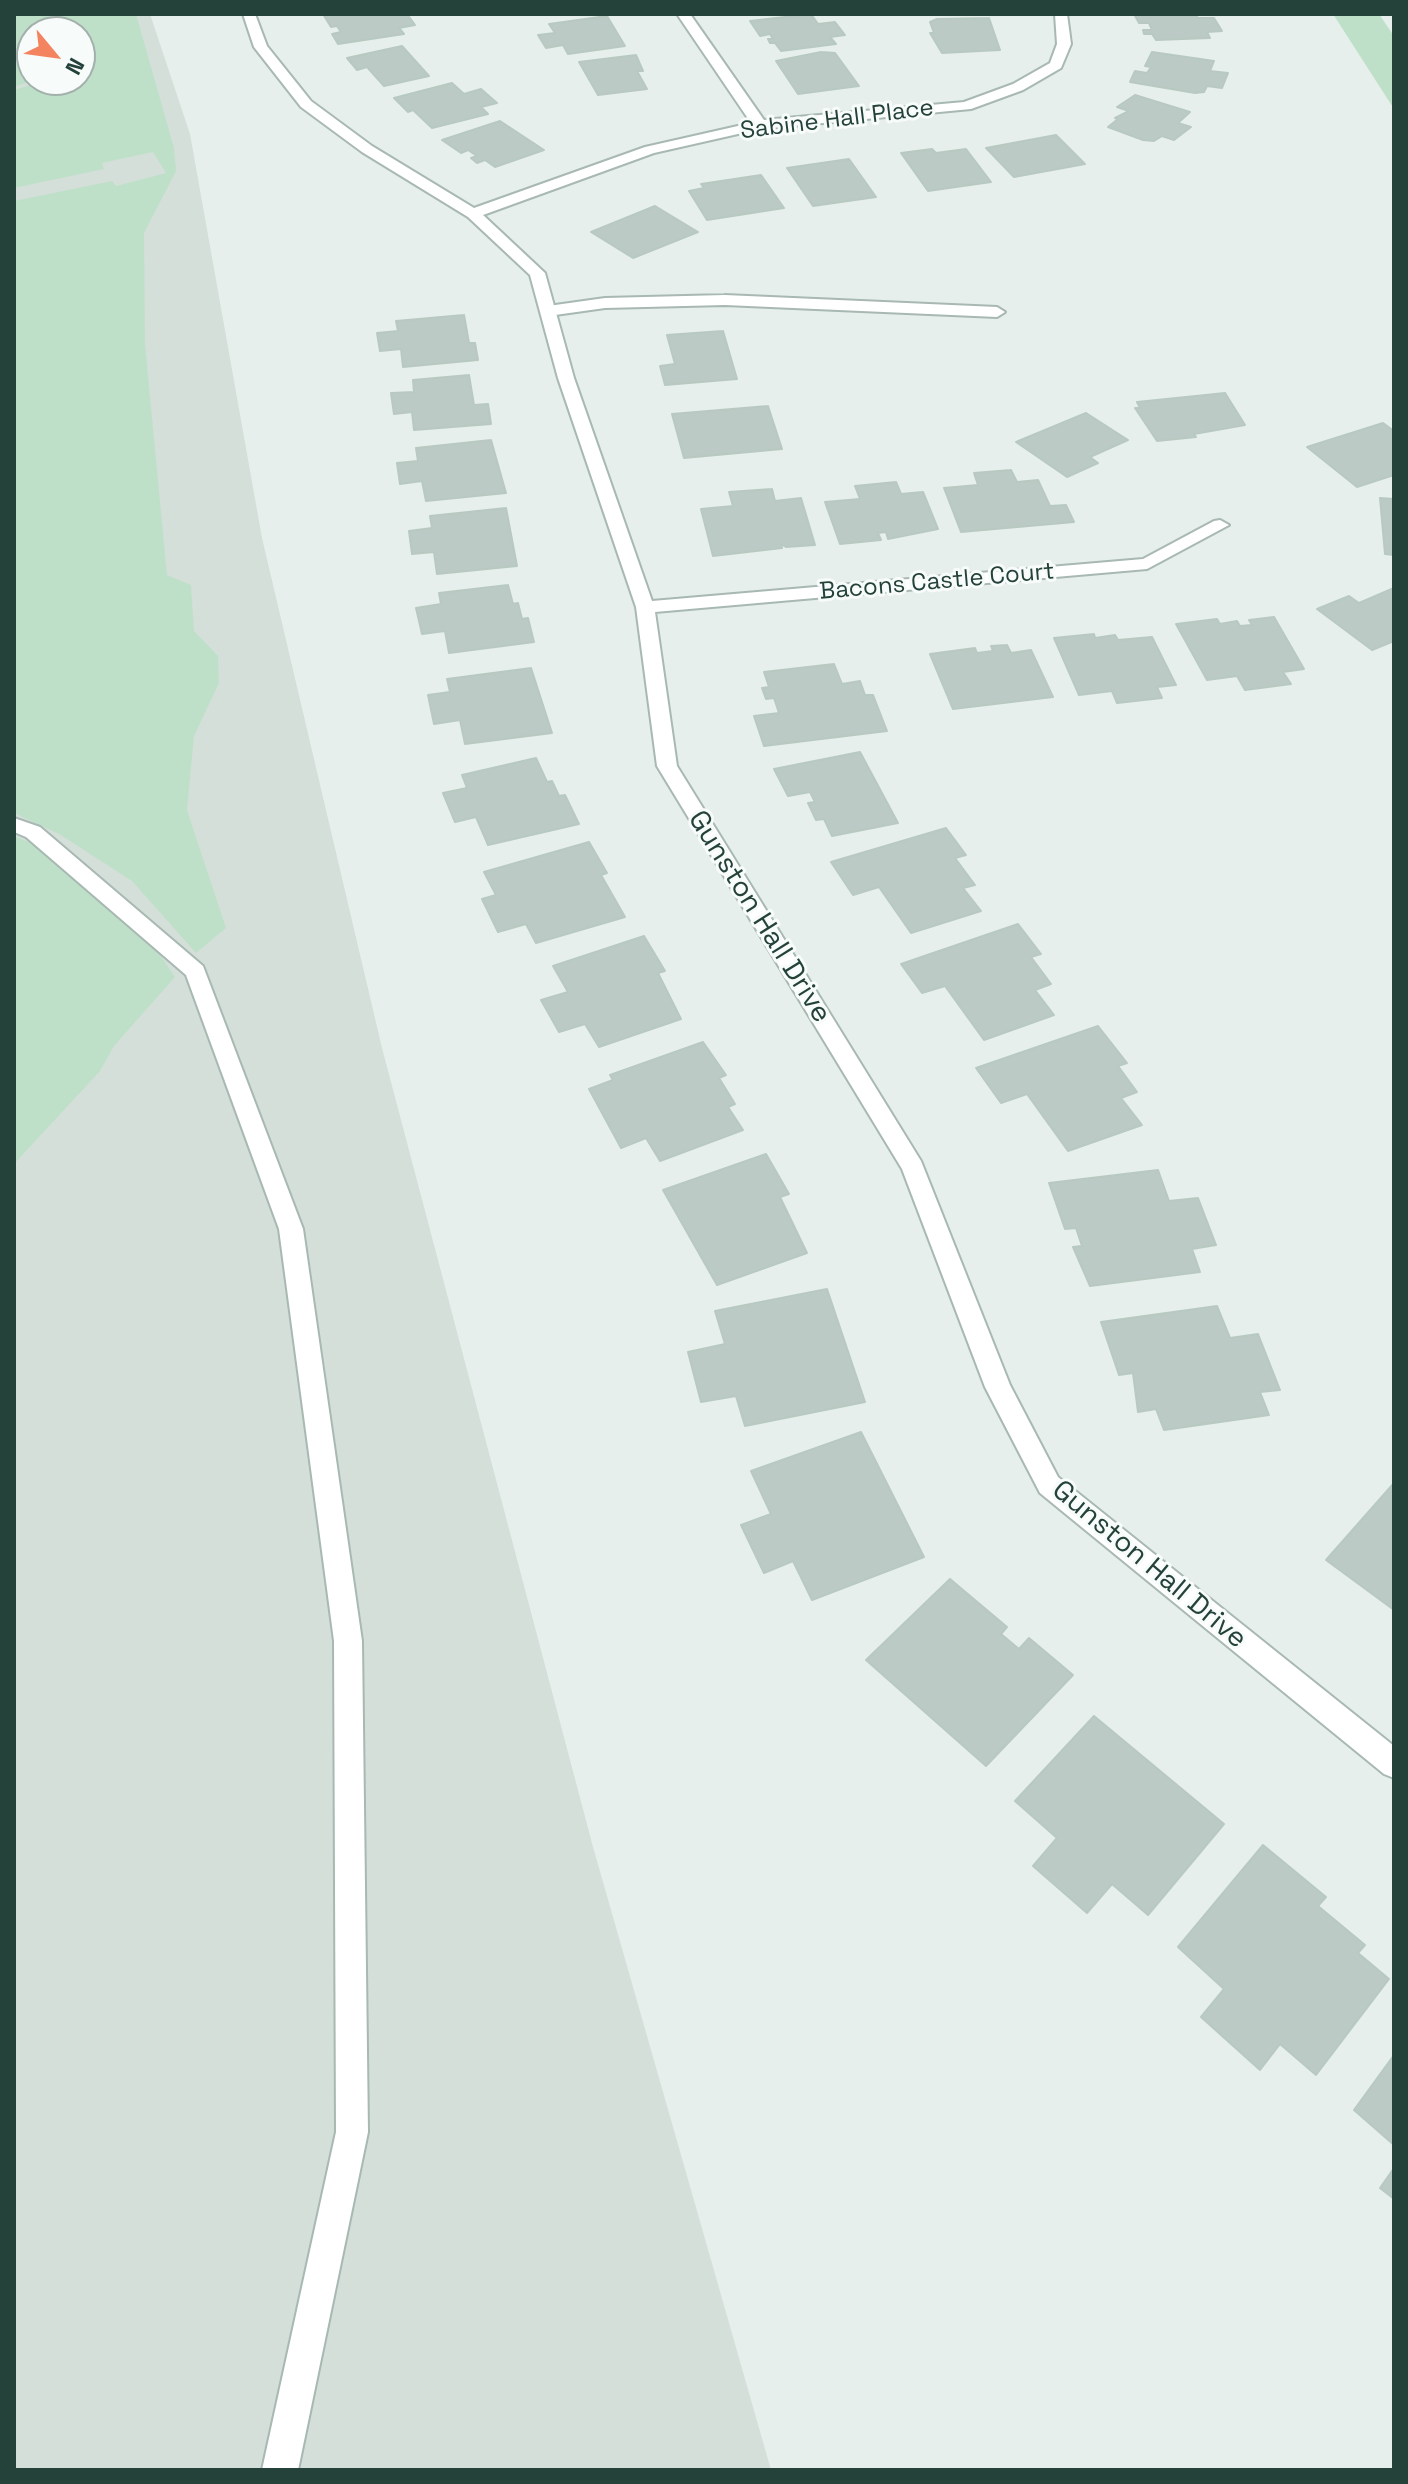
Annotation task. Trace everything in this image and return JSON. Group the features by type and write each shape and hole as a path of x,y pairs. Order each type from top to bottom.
{"street":[{"name":"Gunston Hall Drive","path":"249,14 261,47 306,104 367,149 473,214 537,273 566,378 645,607 667,766 913,1167 998,1387 1049,1485 1394,1764"},
{"path":"683,14 760,125"},
{"name":"Sabine Hall Place","path":"473,214 650,150 760,125 966,106 1018,87 1056,65 1064,44 1061,14"},
{"path":"548,311 605,303 725,300 997,312"},
{"name":"Bacons Castle Court","path":"645,607 1147,564 1220,525"},
{"path":"14,825 33,832 195,971 291,1229 348,1641 352,2132 280,2470"}],"shaded area":[{"path":"14,14 150,14 190,134 262,538 382,1048 593,1847 771,2470 14,2470"}],"green space":[{"path":"14,14 136,14 174,148 176,171 144,233 145,344 167,575 191,585 194,631 218,656 219,683 194,736 187,810 226,928 196,953 132,881 59,834 14,813 14,201 112,181 116,186 166,173 153,152 102,163 104,169 14,188 14,90 16,96 96,96 96,16 16,16 14,87"},
{"path":"1333,14 1379,14 1394,36 1394,109"},
{"path":"14,836 31,843 154,946 175,977 114,1046 100,1071 14,1164"}],"building":[{"path":"323,14 407,14 415,25 399,28 404,34 338,44 332,34 341,32 337,26 331,27"},
{"path":"811,14 818,24 835,22 845,35 830,37 836,44 781,51 775,43 770,43 768,39 773,39 770,34 760,36 750,21"},
{"path":"1134,14 1195,14 1198,18 1214,18 1222,31 1207,32 1210,38 1156,40 1152,34 1144,34 1143,30 1152,30 1149,23 1139,23"},
{"path":"607,16 625,46 568,54 563,45 546,48 538,35 555,33 549,24"},
{"path":"989,18 1000,50 942,53 930,33 934,33 930,22 937,19"},
{"path":"402,46 429,76 384,86 367,67 357,70 347,58"},
{"path":"821,52 835,53 859,86 798,94 776,61"},
{"path":"1152,52 1214,61 1210,71 1228,73 1222,88 1207,86 1204,92 1195,93 1130,82 1135,71 1147,73 1151,67 1145,66"},
{"path":"636,55 643,71 637,71 647,89 598,95 579,62"},
{"path":"452,83 464,94 481,89 497,103 481,107 488,114 432,128 394,98"},
{"path":"1135,95 1190,112 1178,123 1191,127 1174,140 1162,136 1154,141 1108,127 1118,119 1115,118 1129,111 1117,107"},
{"path":"500,121 544,150 495,167 485,160 477,163 471,158 477,156 468,150 461,153 442,140"},
{"path":"1056,135 1085,164 1014,177 986,148"},
{"path":"932,149 936,153 966,149 991,182 928,191 901,153"},
{"path":"849,159 876,197 813,206 787,168"},
{"path":"761,175 784,208 707,220 689,191 704,188 701,184"},
{"path":"655,206 698,232 633,258 591,232"},
{"path":"464,315 469,343 475,343 478,360 403,367 401,349 380,351 377,333 398,331 396,321"},
{"path":"723,331 737,379 665,385 660,366 675,364 667,335"},
{"path":"469,375 474,405 488,404 491,424 414,430 412,412 394,414 391,393 414,392 413,380"},
{"path":"1225,393 1245,425 1194,434 1196,437 1157,441 1135,408 1140,408 1137,402"},
{"path":"768,406 782,449 684,458 672,414"},
{"path":"1086,413 1128,440 1090,457 1098,463 1067,477 1016,442"},
{"path":"1383,423 1394,431 1394,475 1357,487 1307,447"},
{"path":"491,440 506,493 426,501 422,481 400,484 397,463 418,461 416,448"},
{"path":"1011,470 1017,482 1038,480 1050,506 1066,505 1074,522 961,532 944,488 978,485 974,473"},
{"path":"896,482 901,494 923,492 938,529 888,539 886,532 878,533 881,540 840,544 825,502 860,499 855,486"},
{"path":"772,489 775,501 801,498 815,545 786,547 781,544 782,548 713,556 701,509 733,506 729,492"},
{"path":"1380,498 1394,499 1394,555 1385,554"},
{"path":"506,508 517,566 437,574 434,552 412,554 409,531 432,528 430,516"},
{"path":"508,585 513,604 518,603 522,619 528,618 534,642 449,653 445,631 422,634 416,608 441,604 439,593"},
{"path":"1394,588 1394,641 1372,650 1317,609 1349,596 1359,603"},
{"path":"1274,617 1304,669 1283,672 1291,684 1245,690 1237,676 1207,680 1176,624 1217,619 1220,624 1237,621 1240,626 1252,625 1249,620"},
{"path":"1094,634 1095,638 1115,635 1118,640 1152,637 1176,685 1157,687 1162,698 1117,703 1112,691 1079,695 1054,638"},
{"path":"1007,645 1011,653 1031,650 1053,697 953,709 930,654 975,648 977,653 993,651 991,646"},
{"path":"834,664 842,684 860,681 865,695 873,695 887,731 764,746 754,716 779,713 774,698 766,699 762,688 769,687 764,672"},
{"path":"531,668 552,733 465,744 460,720 434,724 428,695 450,692 447,679"},
{"path":"860,752 898,823 832,836 824,819 816,820 808,803 815,802 810,792 788,796 774,769"},
{"path":"536,758 547,782 552,781 559,796 565,795 579,824 488,845 476,817 455,822 443,793 467,788 462,775"},
{"path":"946,828 966,855 955,858 975,885 963,888 981,911 911,933 879,887 853,895 831,862"},
{"path":"589,842 607,873 601,875 625,917 536,943 526,924 498,932 482,899 496,895 484,872"},
{"path":"1018,924 1041,954 1031,957 1051,984 1035,990 1054,1015 984,1040 945,986 922,993 901,964"},
{"path":"644,936 665,971 658,973 681,1019 599,1047 585,1024 559,1032 541,1000 568,992 553,966"},
{"path":"1098,1026 1127,1063 1118,1066 1137,1092 1121,1098 1142,1125 1068,1151 1027,1094 1001,1103 976,1068"},
{"path":"703,1042 726,1075 719,1078 735,1104 728,1107 743,1130 660,1161 646,1138 621,1148 589,1089 613,1080 610,1075"},
{"path":"766,1154 789,1194 780,1197 807,1253 717,1285 663,1190"},
{"path":"1158,1170 1169,1201 1198,1198 1216,1245 1192,1249 1200,1272 1090,1286 1073,1247 1082,1246 1076,1228 1065,1229 1049,1183"},
{"path":"827,1289 865,1402 745,1426 736,1396 701,1402 688,1352 725,1344 715,1311"},
{"path":"1217,1306 1230,1338 1258,1334 1280,1390 1260,1392 1269,1415 1164,1430 1156,1409 1138,1412 1133,1373 1119,1375 1101,1322"},
{"path":"861,1432 924,1557 812,1600 793,1561 764,1573 741,1525 771,1514 751,1471"},
{"path":"1394,1483 1394,1610 1326,1560"},
{"path":"950,1579 1007,1627 1001,1634 1019,1649 1029,1638 1073,1675 986,1766 866,1660"},
{"path":"1094,1716 1224,1824 1148,1915 1112,1884 1087,1913 1033,1866 1057,1838 1015,1801"},
{"path":"1263,1845 1326,1897 1318,1906 1365,1945 1358,1953 1389,1979 1316,2075 1280,2044 1260,2070 1201,2017 1224,1989 1178,1947"},
{"path":"1394,2055 1394,2145 1354,2110"},
{"path":"1394,2168 1394,2199 1380,2188"}]}
